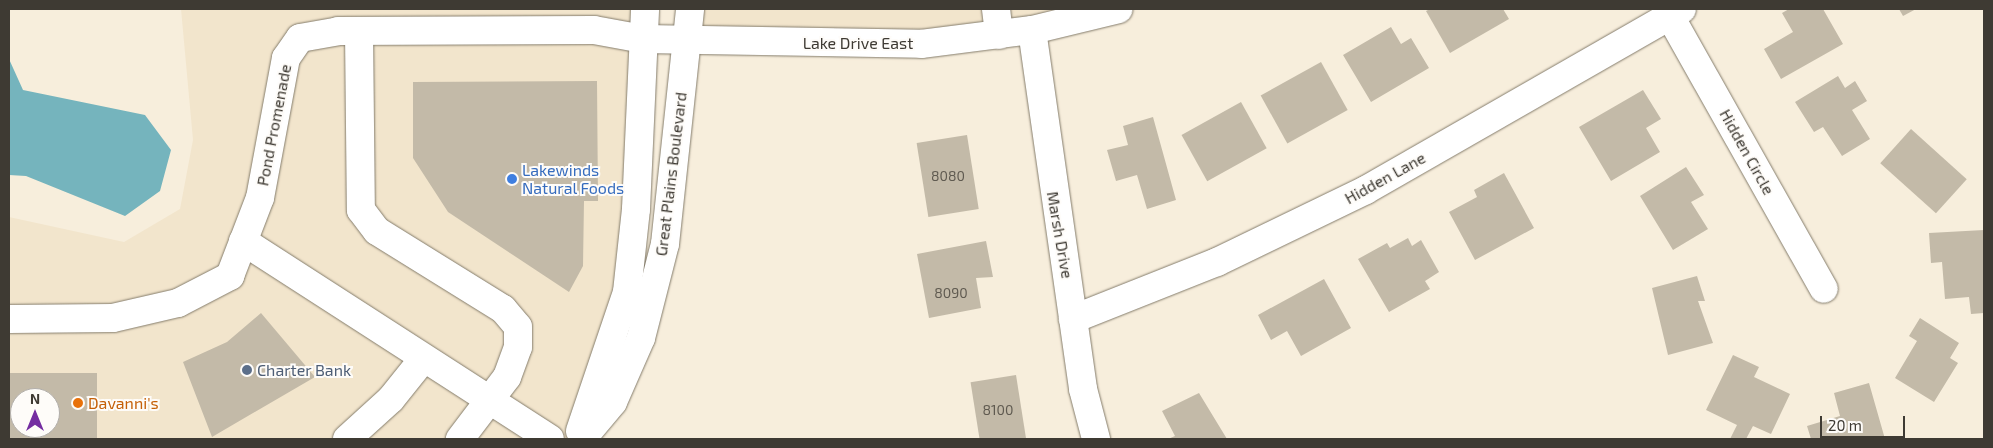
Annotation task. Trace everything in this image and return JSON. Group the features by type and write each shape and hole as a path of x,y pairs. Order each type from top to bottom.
{"street":[{"name":"Great Plains Boulevard","path":"576,439 627,292 636,210 645,9"},
{"name":"Great Plains Boulevard","path":"582,439 613,402 641,338 665,244 690,9"},
{"name":"Lake Drive East","path":"594,30 644,39 921,44 998,22 1032,30 1119,9"},
{"name":"Hidden Circle","path":"1676,12 1824,289"},
{"name":"Hidden Lane","path":"1073,318 1217,262 1366,190 1676,12"},
{"name":"Pond Promenade","path":"9,319 113,318 178,303 230,276 260,198 286,58 300,38 345,23 424,20 594,30"},
{"path":"345,23 361,210 377,231 503,309 518,327 518,348 492,400 460,439"},
{"name":"Marsh Drive","path":"1032,30 1082,389 1096,439"},
{"path":"244,241 423,359 492,400 550,439"},
{"path":"347,439 390,399 423,359"}],"shaded area":[{"path":"181,9 645,9 631,255 576,439 9,439 9,217 124,242 180,209 193,140"},
{"path":"690,9 1107,9 999,35 687,40"}],"water":[{"path":"9,59 23,90 145,115 171,150 160,191 125,216 26,176 9,175"}],"building":[{"path":"1430,9 1503,9 1509,19 1450,53 1426,11"},
{"path":"1789,9 1823,9 1843,44 1781,79 1764,49 1793,32 1782,13"},
{"path":"1899,9 1916,9 1903,16"},
{"path":"1391,27 1401,44 1411,38 1429,68 1371,102 1343,55"},
{"path":"1321,62 1348,110 1287,144 1261,95"},
{"path":"1838,76 1845,88 1855,81 1867,101 1852,110 1870,139 1842,156 1823,127 1814,132 1795,102"},
{"name":"Lakewinds Natural Foods","path":"597,81 598,201 584,201 583,266 569,292 448,212 413,158 413,82"},
{"path":"1643,90 1661,119 1646,128 1660,152 1611,181 1579,127"},
{"path":"1241,102 1267,148 1207,181 1182,135"},
{"path":"1153,117 1176,200 1147,209 1137,175 1116,181 1107,150 1128,145 1123,126"},
{"path":"1911,129 1967,179 1936,213 1880,163"},
{"path":"967,135 979,209 928,217 917,143"},
{"path":"1686,167 1704,195 1691,202 1708,229 1673,250 1640,196"},
{"path":"1504,173 1534,228 1475,260 1449,212 1477,197 1474,190"},
{"path":"1984,230 1984,313 1971,314 1969,297 1945,299 1942,262 1931,263 1929,233"},
{"path":"1408,238 1412,246 1421,240 1439,272 1425,281 1430,289 1389,312 1358,259 1387,243 1390,248"},
{"path":"986,241 993,277 976,278 981,308 929,318 917,254"},
{"path":"1697,276 1705,301 1698,301 1713,343 1668,355 1652,288"},
{"path":"1324,279 1351,328 1301,356 1287,331 1271,340 1258,315"},
{"name":"Charter Bank","path":"261,313 315,377 212,437 183,362 227,342"},
{"path":"1920,318 1959,343 1950,358 1958,363 1934,402 1895,378 1917,341 1909,336"},
{"path":"1733,355 1759,367 1754,377 1790,394 1771,434 1753,426 1746,439 1730,439 1737,425 1706,410"},
{"path":"9,373 97,373 97,439 9,439"},
{"path":"1016,375 1026,439 980,439 971,382"},
{"path":"1869,383 1885,439 1811,439 1807,426 1840,416 1834,393"},
{"path":"1199,393 1227,439 1168,439 1175,436 1162,411"}],"place":[{"name":"Lakewinds Natural Foods","path":"512,179"},
{"name":"Charter Bank","path":"247,370"},
{"name":"Davanni's","path":"78,403"}]}
